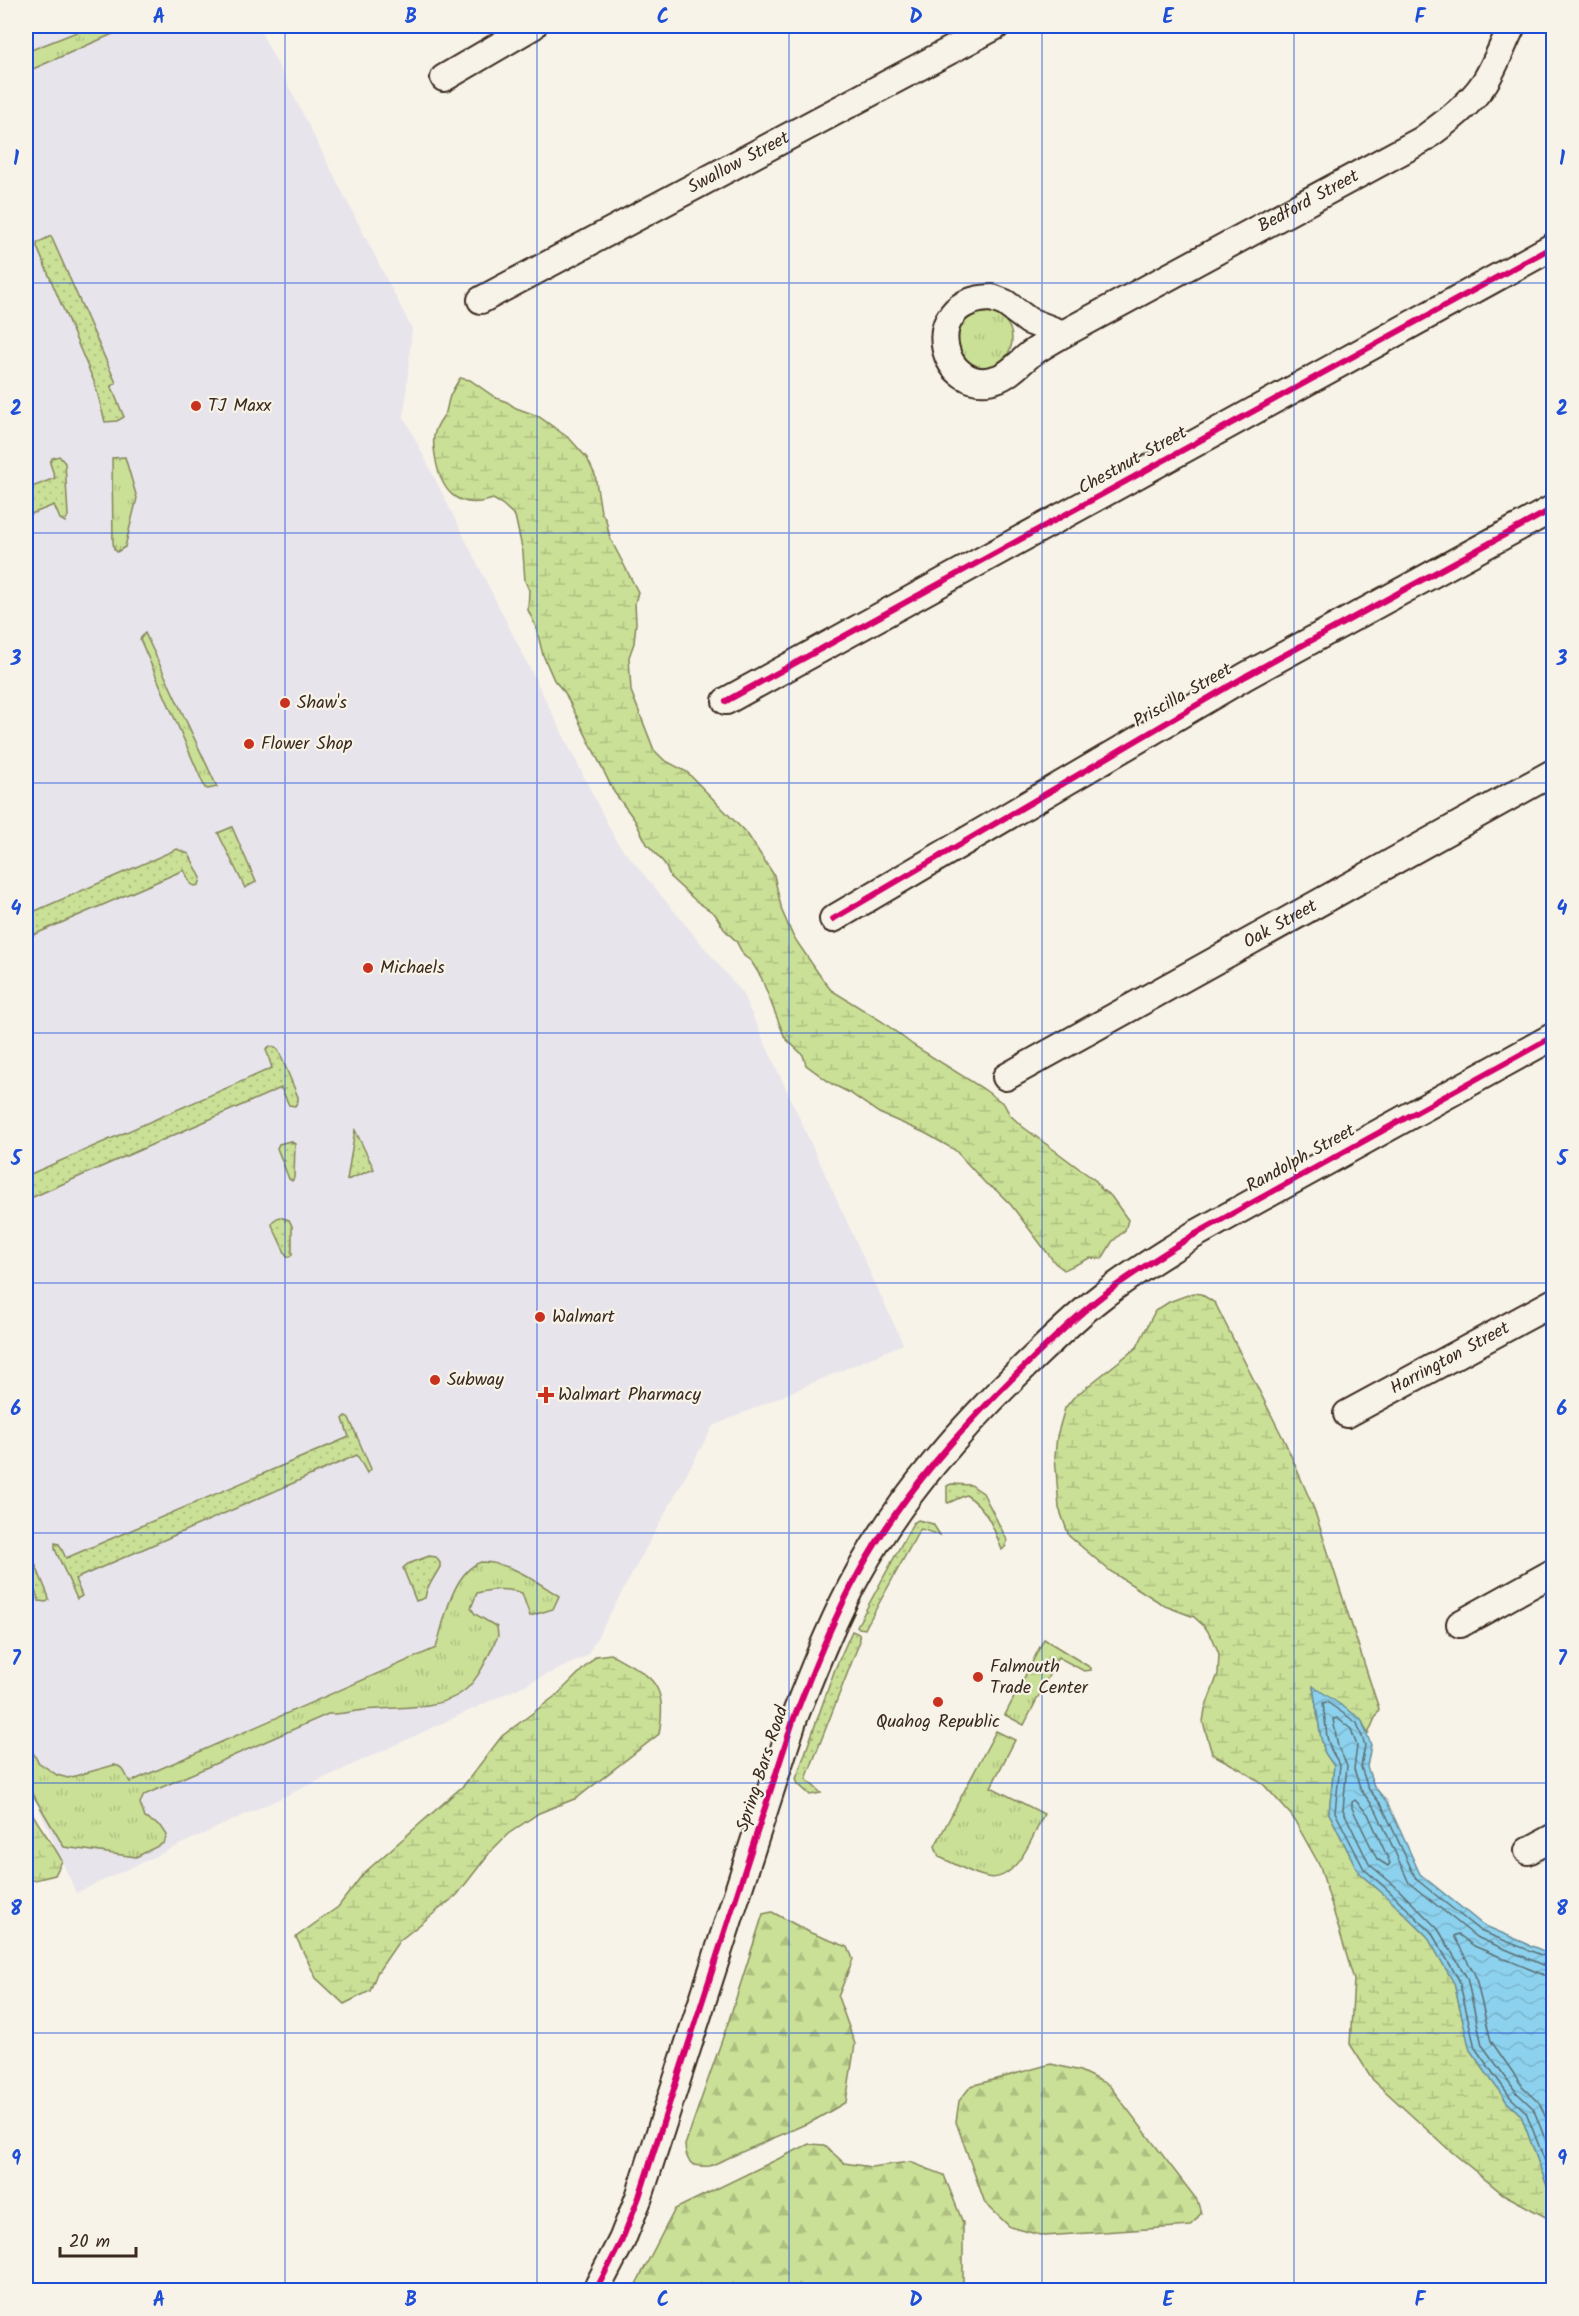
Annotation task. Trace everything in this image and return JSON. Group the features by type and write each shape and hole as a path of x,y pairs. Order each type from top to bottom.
{"street":[{"path":"444,78 533,26"},
{"name":"Swallow Street","path":"481,300 996,26"},
{"name":"Bedford Street","path":"1063,334 1422,140 1452,118 1485,82 1512,26"},
{"name":"Chestnut Street","path":"726,701 1554,246"},
{"name":"Priscilla Street","path":"833,919 1246,676 1554,508"},
{"name":"Oak Street","path":"1006,1077 1554,772"},
{"name":"Randolph Street","path":"1072,1321 1134,1273 1192,1236 1554,1036"},
{"name":"Harrington Street","path":"1347,1414 1554,1302"},
{"name":"Spring Bars Road","path":"596,2290 617,2250 639,2197 794,1718 826,1638 846,1596 874,1547 905,1501 957,1436 986,1404 1072,1321"},
{"path":"1460,1624 1554,1572"},
{"path":"1528,1851 1554,1837"}],"shaded area":[{"path":"46,26 258,26 412,329 404,417 616,841 742,993 903,1344 713,1426 587,1656 76,1893 26,1779 26,34"}],"green space":[{"path":"92,26 131,26 26,72 26,52"},
{"path":"51,236 116,383 111,386 124,417 117,421 105,422 95,384 37,247 37,243"},
{"path":"984,311 995,313 1004,319 1010,328 1012,339 1010,350 1004,359 995,365 984,367 973,365 964,359 958,350 956,339 958,328 964,319 973,313"},
{"path":"460,378 470,380 496,398 538,416 570,439 587,458 595,475 601,512 606,520 610,538 638,592 635,603 634,643 629,657 631,691 654,750 664,760 687,772 748,835 774,875 782,911 793,936 831,990 883,1022 913,1045 1004,1104 1010,1115 1023,1127 1096,1181 1101,1189 1111,1196 1128,1220 1125,1230 1112,1242 1102,1259 1090,1258 1064,1270 1055,1263 1011,1205 996,1190 986,1184 955,1150 925,1133 879,1113 832,1084 806,1065 803,1055 785,1038 761,977 751,961 744,956 736,941 724,929 715,914 696,901 671,878 664,863 647,844 634,819 614,792 565,693 554,680 528,610 529,590 525,581 523,552 515,516 493,499 480,502 460,500 452,495 441,478 435,455 434,435"},
{"path":"59,456 65,463 68,516 65,522 60,519 54,505 29,515 27,507 27,489 55,478 50,463 52,458"},
{"path":"125,457 137,498 125,547 117,552 113,543 112,458"},
{"path":"145,633 217,787 205,788 140,639"},
{"path":"232,827 256,882 245,888 218,833"},
{"path":"177,849 189,854 201,878 199,885 194,886 190,883 184,870 26,938 26,915"},
{"path":"270,1046 278,1049 298,1097 295,1106 289,1105 281,1088 26,1200 26,1176 272,1068 266,1049"},
{"path":"355,1130 374,1169 347,1180"},
{"path":"290,1141 295,1144 292,1181 289,1179 277,1148 279,1144"},
{"path":"279,1217 289,1220 292,1226 292,1255 289,1257 272,1225 273,1221"},
{"path":"1193,1293 1201,1294 1215,1303 1285,1442 1314,1509 1379,1709 1368,1734 1361,1719 1313,1687 1321,1738 1325,1753 1334,1766 1329,1813 1359,1873 1427,1936 1454,1983 1470,2050 1507,2102 1521,2115 1553,2202 1553,2221 1503,2194 1447,2148 1373,2080 1350,2044 1354,1980 1320,1866 1292,1816 1264,1785 1212,1754 1203,1722 1205,1709 1218,1674 1219,1654 1213,1639 1194,1617 1165,1606 1110,1571 1069,1536 1059,1508 1055,1456 1057,1436 1065,1408 1073,1398 1137,1347 1155,1311 1169,1302"},
{"path":"346,1416 349,1418 371,1469 367,1473 357,1455 75,1579 82,1596 77,1599 55,1549 55,1543 59,1544 66,1558 349,1437 343,1419"},
{"path":"951,1484 971,1485 983,1493 1007,1540 1002,1550 988,1519 973,1500 966,1495 947,1502 947,1486"},
{"path":"918,1520 933,1524 940,1535 921,1529 919,1531 865,1629 859,1628 857,1626 913,1523"},
{"path":"26,1542 48,1595 49,1600 46,1602 39,1601 26,1568"},
{"path":"429,1556 436,1557 440,1567 427,1589 425,1598 416,1601 403,1568"},
{"path":"481,1562 513,1569 559,1596 553,1609 530,1616 522,1593 500,1590 477,1593 471,1608 475,1614 497,1627 498,1636 488,1658 470,1686 454,1697 430,1705 328,1714 144,1795 140,1803 145,1818 161,1826 167,1835 164,1843 136,1857 64,1847 26,1783 26,1739 38,1762 57,1775 68,1778 114,1765 122,1769 130,1782 436,1648 456,1587 471,1568"},
{"path":"852,1631 859,1634 860,1641 806,1779 821,1793 810,1795 796,1779 835,1669"},
{"path":"1044,1639 1091,1670 1084,1671 1058,1657 1024,1725 1005,1715"},
{"path":"611,1654 637,1669 654,1683 661,1703 659,1734 577,1798 539,1813 508,1834 491,1851 457,1895 399,1941 377,1973 370,1991 344,2004 316,1978 296,1937 338,1907 363,1874 464,1785 502,1736 558,1694 596,1656"},
{"path":"996,1731 1015,1740 991,1787 1044,1814 1023,1856 1015,1865 1007,1873 997,1877 987,1877 939,1857 935,1846"},
{"path":"26,1800 33,1816 62,1861 55,1875 26,1882"},
{"path":"772,1912 811,1933 848,1947 853,1959 838,1997 855,2044 846,2102 815,2120 710,2166 695,2165 687,2157 685,2145 763,1914"},
{"path":"1051,2064 1080,2071 1109,2085 1197,2200 1201,2213 1191,2226 1044,2236 1010,2227 985,2203 956,2122 959,2101 971,2086"},
{"path":"809,2144 824,2145 844,2163 871,2167 910,2162 944,2175 963,2223 963,2290 633,2290 675,2209"}],"water":[{"path":"1313,1686 1361,1719 1371,1745 1367,1767 1374,1786 1387,1802 1420,1874 1483,1925 1553,1955 1553,2202 1521,2115 1507,2102 1470,2050 1454,1983 1427,1936 1359,1873 1329,1813 1334,1766 1325,1753 1321,1738"}],"cycle path":[{"path":"726,701 1554,246"},
{"path":"833,919 1246,676 1554,508"},
{"path":"596,2290 622,2240 639,2197 794,1718 824,1644 859,1572 894,1515 914,1488 957,1436 1003,1388 1072,1321 1123,1281 1192,1236 1554,1036"}],"place":[{"name":"TJ Maxx","path":"196,406"},
{"name":"Shaw's","path":"285,703"},
{"name":"Flower Shop","path":"249,744"},
{"name":"Michaels","path":"368,968"},
{"name":"Walmart","path":"540,1317"},
{"name":"Subway","path":"435,1380"},
{"name":"Walmart Pharmacy","path":"546,1395"},
{"name":"Falmouth Trade Center","path":"978,1677"},
{"name":"Quahog Republic","path":"938,1702"}]}
